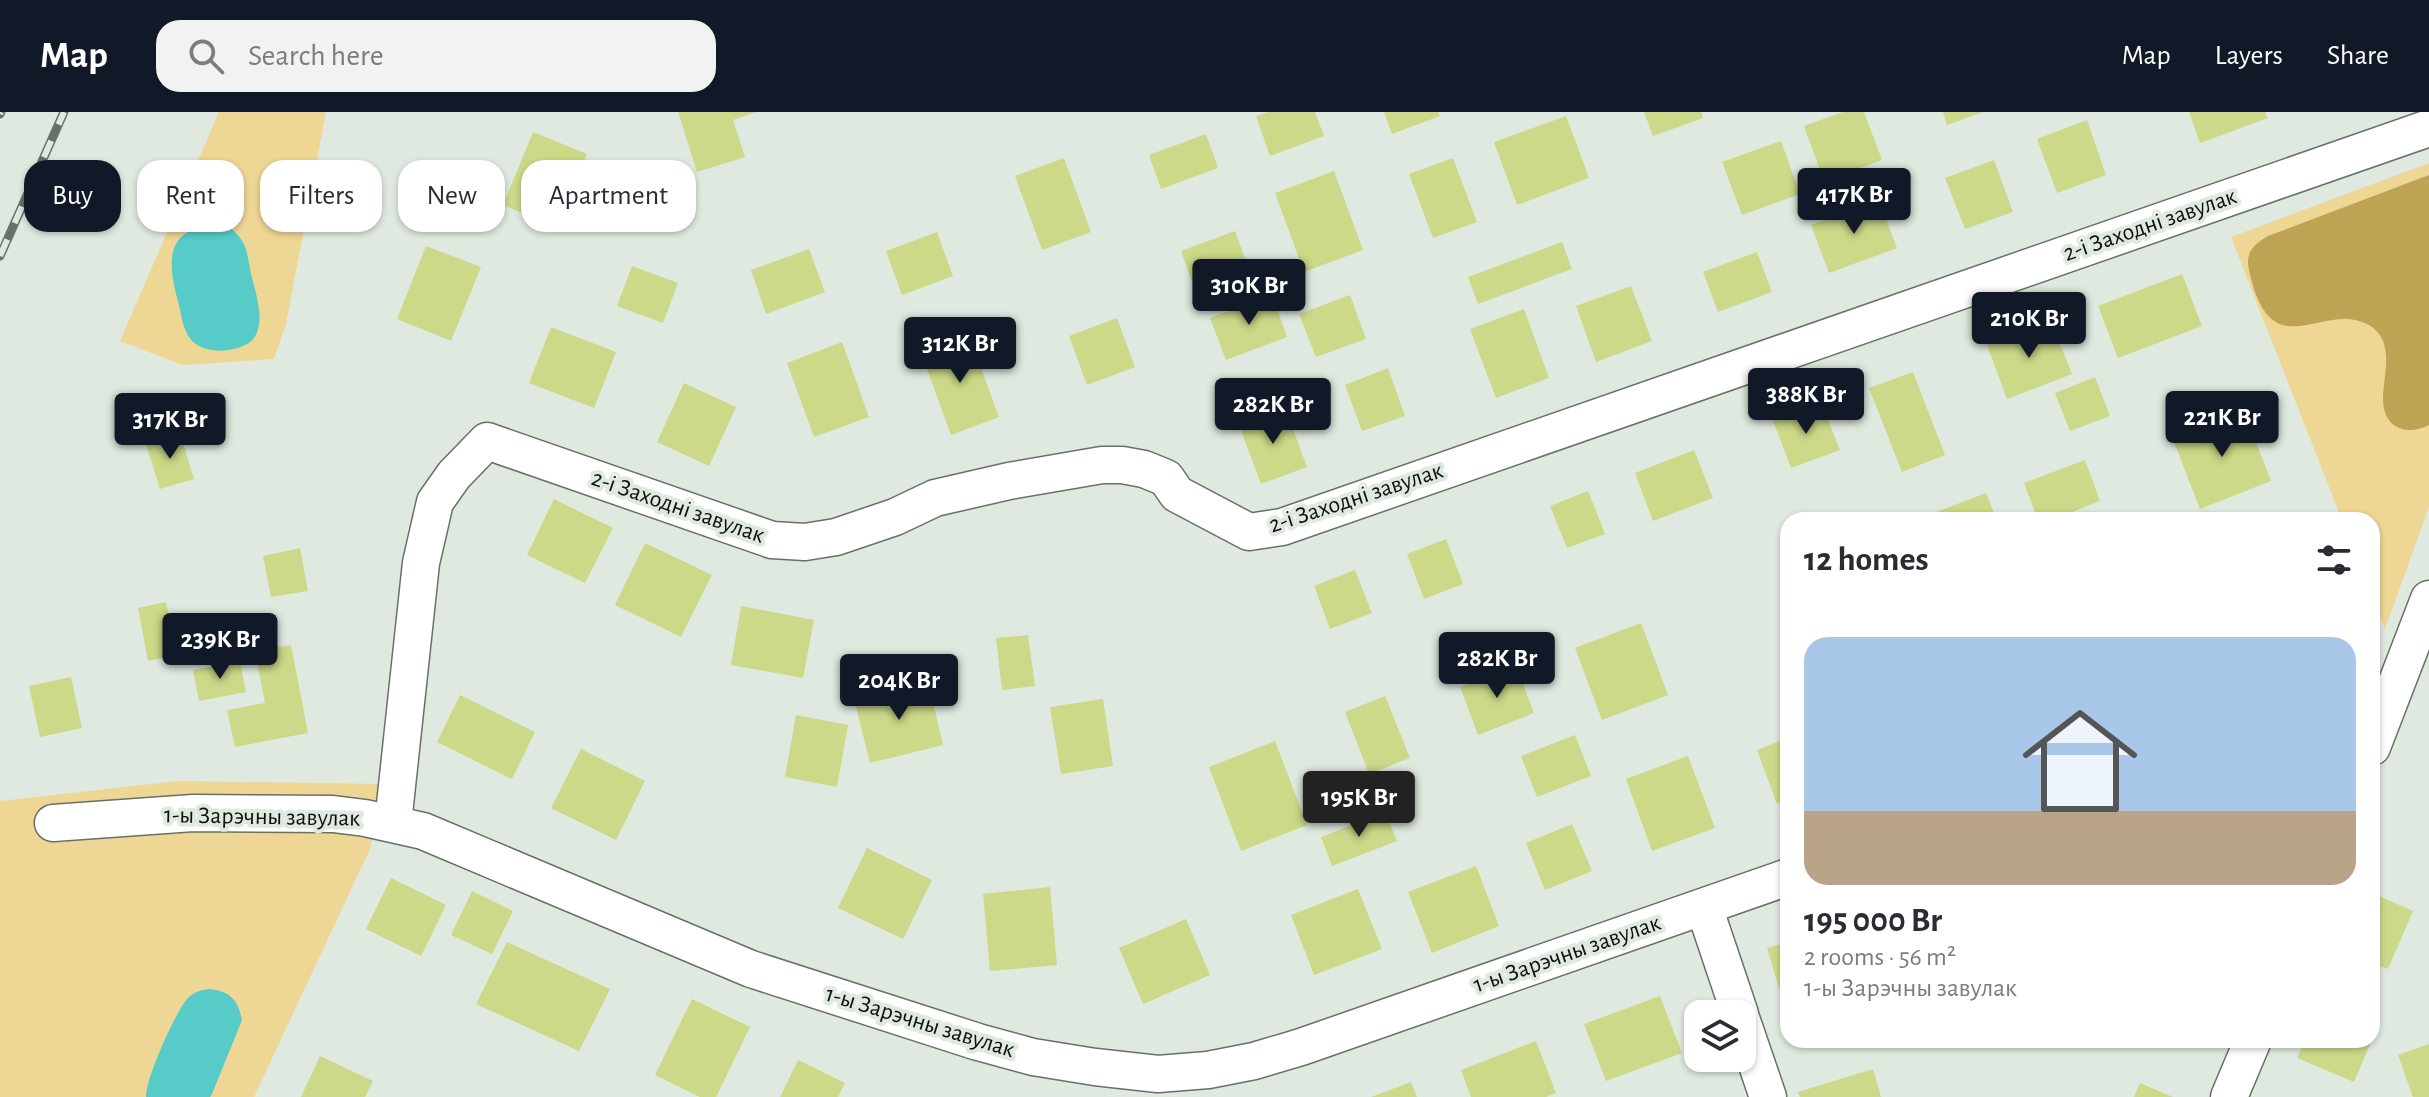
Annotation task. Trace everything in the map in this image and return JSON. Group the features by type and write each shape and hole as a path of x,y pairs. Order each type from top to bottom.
{"street":[{"name":"2-і Заходні завулак","path":"393,823 421,563 435,502 454,475 487,441 772,540 805,542 836,537 895,517 935,498 1102,465 1144,469 1166,478 1177,494 1249,532 1282,527 2429,128"},
{"path":"2380,731 2418,654 2429,599"},
{"path":"2380,668 2418,654"},
{"name":"1-ы Зарэчны завулак","path":"53,823 193,813 333,814 393,823 456,845 766,974 978,1042 1033,1057 1095,1067 1152,1085 1301,1047 1780,880"},
{"path":"1704,907 1735,1000"},
{"path":"2229,1097 2250,1048"},
{"path":"1756,1062 1768,1097"}],"shaded area":[{"path":"219,112 326,112 317,160 260,160 260,232 303,232 286,324 274,359 183,365 120,341 167,232 244,232 244,160 198,160"},
{"path":"2429,163 2429,507 2385,629 2380,616 2380,512 2339,512 2231,237"},
{"path":"2429,175 2429,425 2412,430 2391,423 2384,409 2386,359 2383,340 2377,332 2369,325 2351,319 2300,326 2284,325 2270,318 2259,301 2248,258 2255,246 2268,236"},
{"path":"178,781 384,784 370,849 254,1097 0,1097 0,801"}],"water":[{"path":"235,232 244,244 259,314 257,333 252,341 231,349 212,350 192,341 186,332 172,263 173,251 186,233"},
{"path":"209,989 232,998 242,1020 212,1094 210,1097 146,1097 155,1062 182,1007 192,995"}],"building":[{"path":"678,112 757,112 733,120 745,157 697,172 696,160 693,160"},
{"path":"1268,112 1315,112 1324,136 1270,156 1256,116"},
{"path":"1384,112 1438,112 1440,116 1392,134"},
{"path":"1644,112 1701,112 1703,118 1653,136"},
{"path":"1843,112 1864,112 1882,160 1824,181 1804,126"},
{"path":"1943,112 1983,112 1947,125"},
{"path":"2189,112 2265,112 2268,118 2200,143"},
{"path":"1566,116 1589,178 1517,205 1494,142"},
{"path":"2087,120 2106,175 2057,193 2037,139"},
{"path":"533,132 587,154 585,160 521,160"},
{"path":"1206,134 1218,168 1161,189 1149,155"},
{"path":"1781,141 1800,194 1742,215 1722,162"},
{"path":"1064,158 1091,232 1042,250 1015,176"},
{"path":"1453,158 1477,222 1433,238 1409,174"},
{"path":"1994,160 2013,212 1965,229 1945,178"},
{"path":"521,161 521,213 505,206"},
{"path":"1334,171 1363,250 1304,272 1275,193"},
{"path":"1879,200 1897,248 1829,273 1811,225"},
{"path":"1235,231 1252,278 1198,298 1181,251"},
{"path":"937,232 953,276 902,295 886,251"},
{"path":"1562,242 1572,269 1478,304 1468,277"},
{"path":"426,246 481,267 451,341 397,319"},
{"path":"809,249 825,292 766,314 751,270"},
{"path":"1757,252 1772,292 1718,312 1703,272"},
{"path":"632,266 678,283 663,323 617,306"},
{"path":"2182,274 2202,326 2118,358 2098,306"},
{"path":"1631,286 1652,341 1596,362 1576,306"},
{"path":"1272,295 1287,337 1226,360 1210,318"},
{"path":"1350,295 1366,339 1316,357 1299,314"},
{"path":"1524,309 1549,378 1496,398 1470,329"},
{"path":"1117,318 1135,367 1087,385 1069,336"},
{"path":"2051,321 2072,374 2007,399 1987,345"},
{"path":"551,327 616,352 594,408 529,383"},
{"path":"969,335 999,417 951,435 921,353"},
{"path":"842,342 869,417 814,437 787,363"},
{"path":"1388,368 1405,416 1362,431 1345,385"},
{"path":"1913,372 1945,455 1902,472 1869,388"},
{"path":"2095,377 2110,416 2070,431 2055,393"},
{"path":"684,383 736,407 709,466 657,442"},
{"path":"1821,403 1840,450 1791,468 1773,421"},
{"path":"1285,408 1307,467 1261,484 1239,425"},
{"path":"2243,409 2271,481 2200,509 2172,437"},
{"path":"180,433 194,479 160,489 146,444"},
{"path":"1694,450 1713,498 1653,521 1635,473"},
{"path":"2085,460 2100,501 2072,512 2035,512 2024,483"},
{"path":"1588,491 1605,534 1567,548 1550,506"},
{"path":"1986,493 1994,512 1936,512"},
{"path":"554,499 613,528 585,583 527,555"},
{"path":"1446,539 1463,584 1424,599 1407,554"},
{"path":"645,543 712,575 681,637 615,605"},
{"path":"300,548 308,591 271,597 263,556"},
{"path":"1355,570 1372,613 1330,629 1314,586"},
{"path":"166,602 177,655 148,661 138,608"},
{"path":"741,606 814,620 803,678 731,665"},
{"path":"1641,623 1668,695 1602,720 1575,648"},
{"path":"1028,635 1035,686 1002,690 996,638"},
{"path":"291,645 308,733 235,747 227,710 265,703 255,651"},
{"path":"240,661 246,692 199,701 193,670"},
{"path":"1516,666 1534,713 1478,735 1460,687"},
{"path":"71,677 82,728 40,737 29,686"},
{"path":"928,681 943,745 870,763 854,699"},
{"path":"460,695 535,732 512,779 437,742"},
{"path":"1385,696 1410,758 1369,774 1345,712"},
{"path":"1103,699 1113,766 1061,774 1050,707"},
{"path":"796,715 848,725 837,787 785,777"},
{"path":"1575,735 1591,776 1537,797 1521,756"},
{"path":"1275,741 1307,825 1241,851 1209,767"},
{"path":"1780,741 1780,803 1777,804 1757,750"},
{"path":"581,749 645,781 616,840 551,808"},
{"path":"1688,756 1715,828 1652,851 1626,779"},
{"path":"1385,812 1397,841 1332,866 1321,837"},
{"path":"1572,824 1592,871 1545,890 1526,843"},
{"path":"867,848 932,880 903,939 838,908"},
{"path":"1476,866 1499,926 1432,953 1408,892"},
{"path":"391,878 446,905 421,956 366,929"},
{"path":"1050,887 1057,965 990,971 983,894"},
{"path":"1358,889 1382,949 1314,975 1291,915"},
{"path":"472,891 513,911 492,954 451,935"},
{"path":"2380,897 2413,911 2388,969 2380,966"},
{"path":"1186,919 1210,975 1143,1004 1119,948"},
{"path":"507,942 610,989 579,1051 476,1004"},
{"path":"1780,944 1780,991 1767,948"},
{"path":"1660,996 1682,1053 1606,1081 1584,1024"},
{"path":"692,999 750,1027 716,1097 700,1097 655,1075"},
{"path":"1536,1041 1556,1093 1546,1097 1471,1097 1461,1070"},
{"path":"2429,1044 2429,1097 2413,1097 2398,1055"},
{"path":"2301,1048 2368,1048 2354,1082 2297,1058"},
{"path":"320,1056 373,1081 365,1097 301,1097"},
{"path":"798,1060 845,1083 838,1097 780,1097"},
{"path":"1873,1069 1881,1097 1800,1097 1798,1092"},
{"path":"1411,1082 1417,1097 1371,1097"},
{"path":"2140,1083 2173,1097 2134,1097"}],"railway":[{"path":"0,256 64,112"}]}
